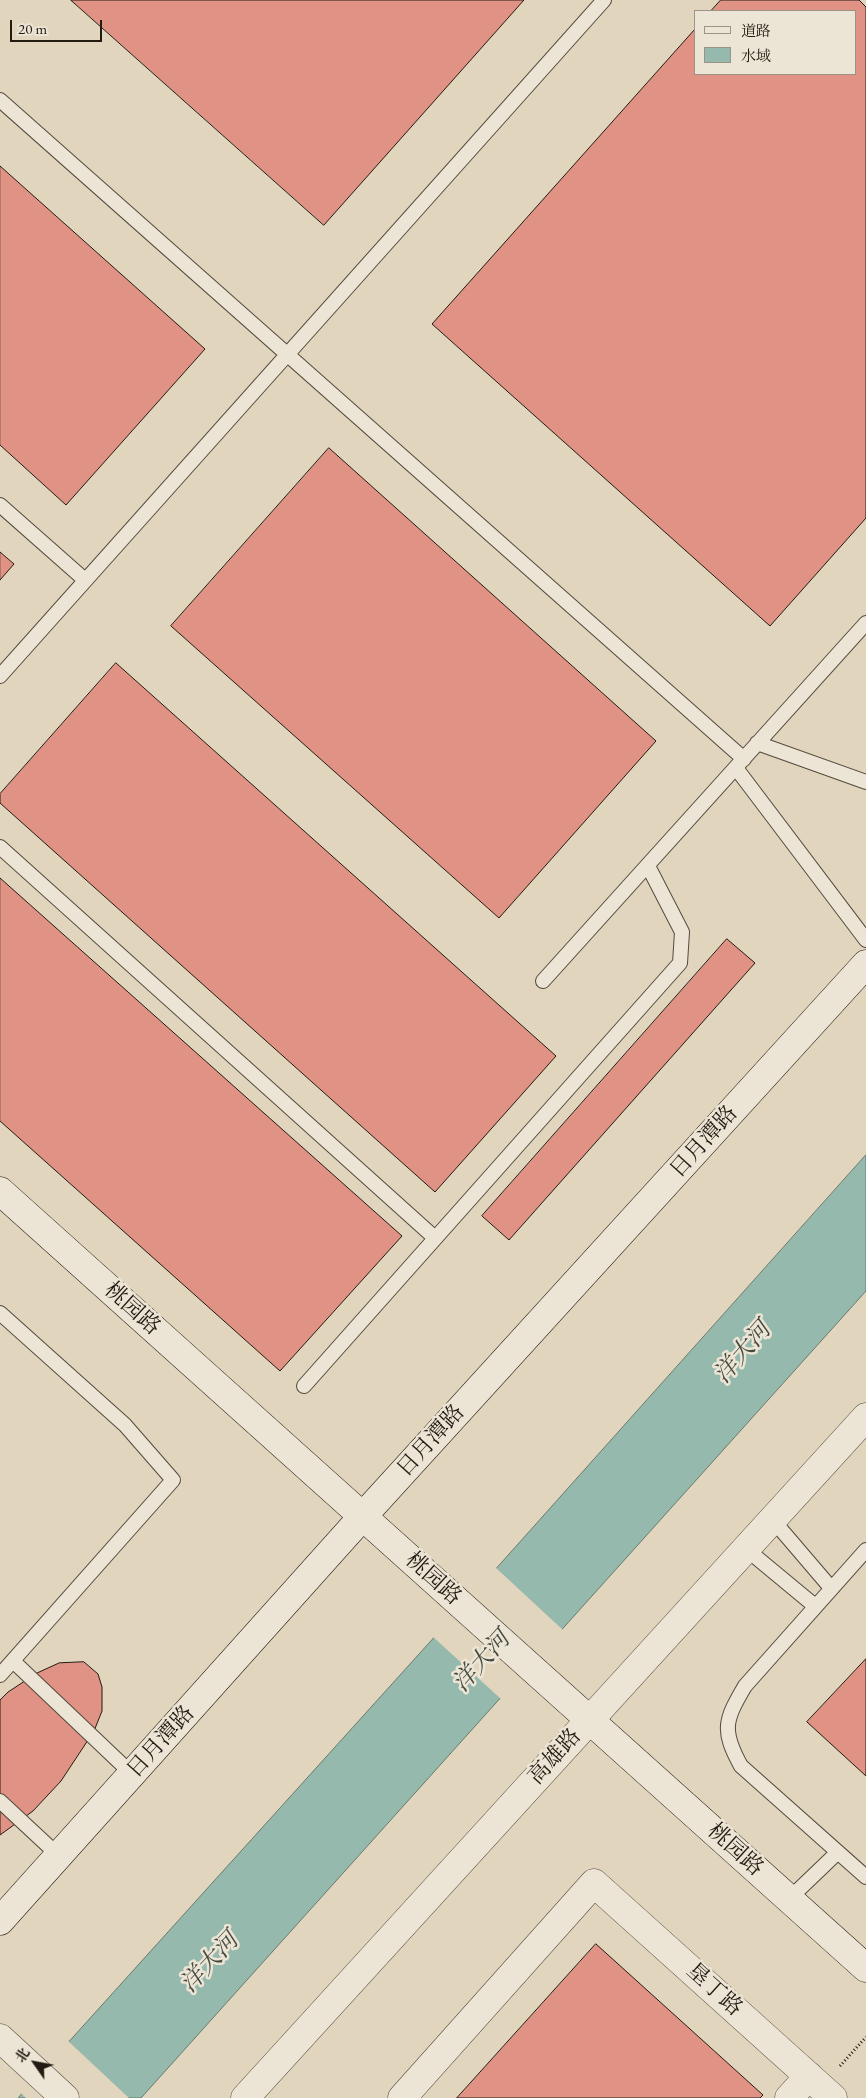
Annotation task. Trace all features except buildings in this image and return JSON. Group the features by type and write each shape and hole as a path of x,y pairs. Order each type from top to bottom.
{"street":[{"name":"日月潭路","path":"0,1921 363,1516 866,964"},
{"name":"桃园路","path":"0,1191 866,1968"},
{"name":"高雄路","path":"245,2098 589,1718 866,1417"},
{"name":"垦丁路","path":"402,2098 594,1883 821,2087"},
{"path":"0,2038 65,2098"},
{"path":"789,2098 821,2087"}],"lane":[{"path":"0,676 604,0"},
{"path":"0,100 287,354 740,763 866,940"},
{"path":"0,505 85,580"},
{"path":"543,982 866,623"},
{"path":"757,744 866,782"},
{"path":"0,847 436,1238"},
{"path":"304,1386 680,963 682,932 648,866"},
{"path":"0,1312 125,1426 173,1480 0,1675"},
{"path":"772,1520 831,1588"},
{"path":"745,1548 815,1606"},
{"path":"866,1550 745,1686 730,1710 727,1732 731,1749 741,1766 866,1877"},
{"path":"12,1661 132,1774"},
{"path":"0,1801 59,1856"},
{"path":"789,1899 838,1852"}],"path":[{"path":"821,2087 866,2037"}],"water":[{"name":"洋大河","path":"866,1155 866,1291 141,2098 18,2098 485,1581"}],"pier":[{"path":"495,1567 563,1630 501,1699 432,1636"},
{"path":"67,2040 129,2098 26,2098 20,2092"}]}
